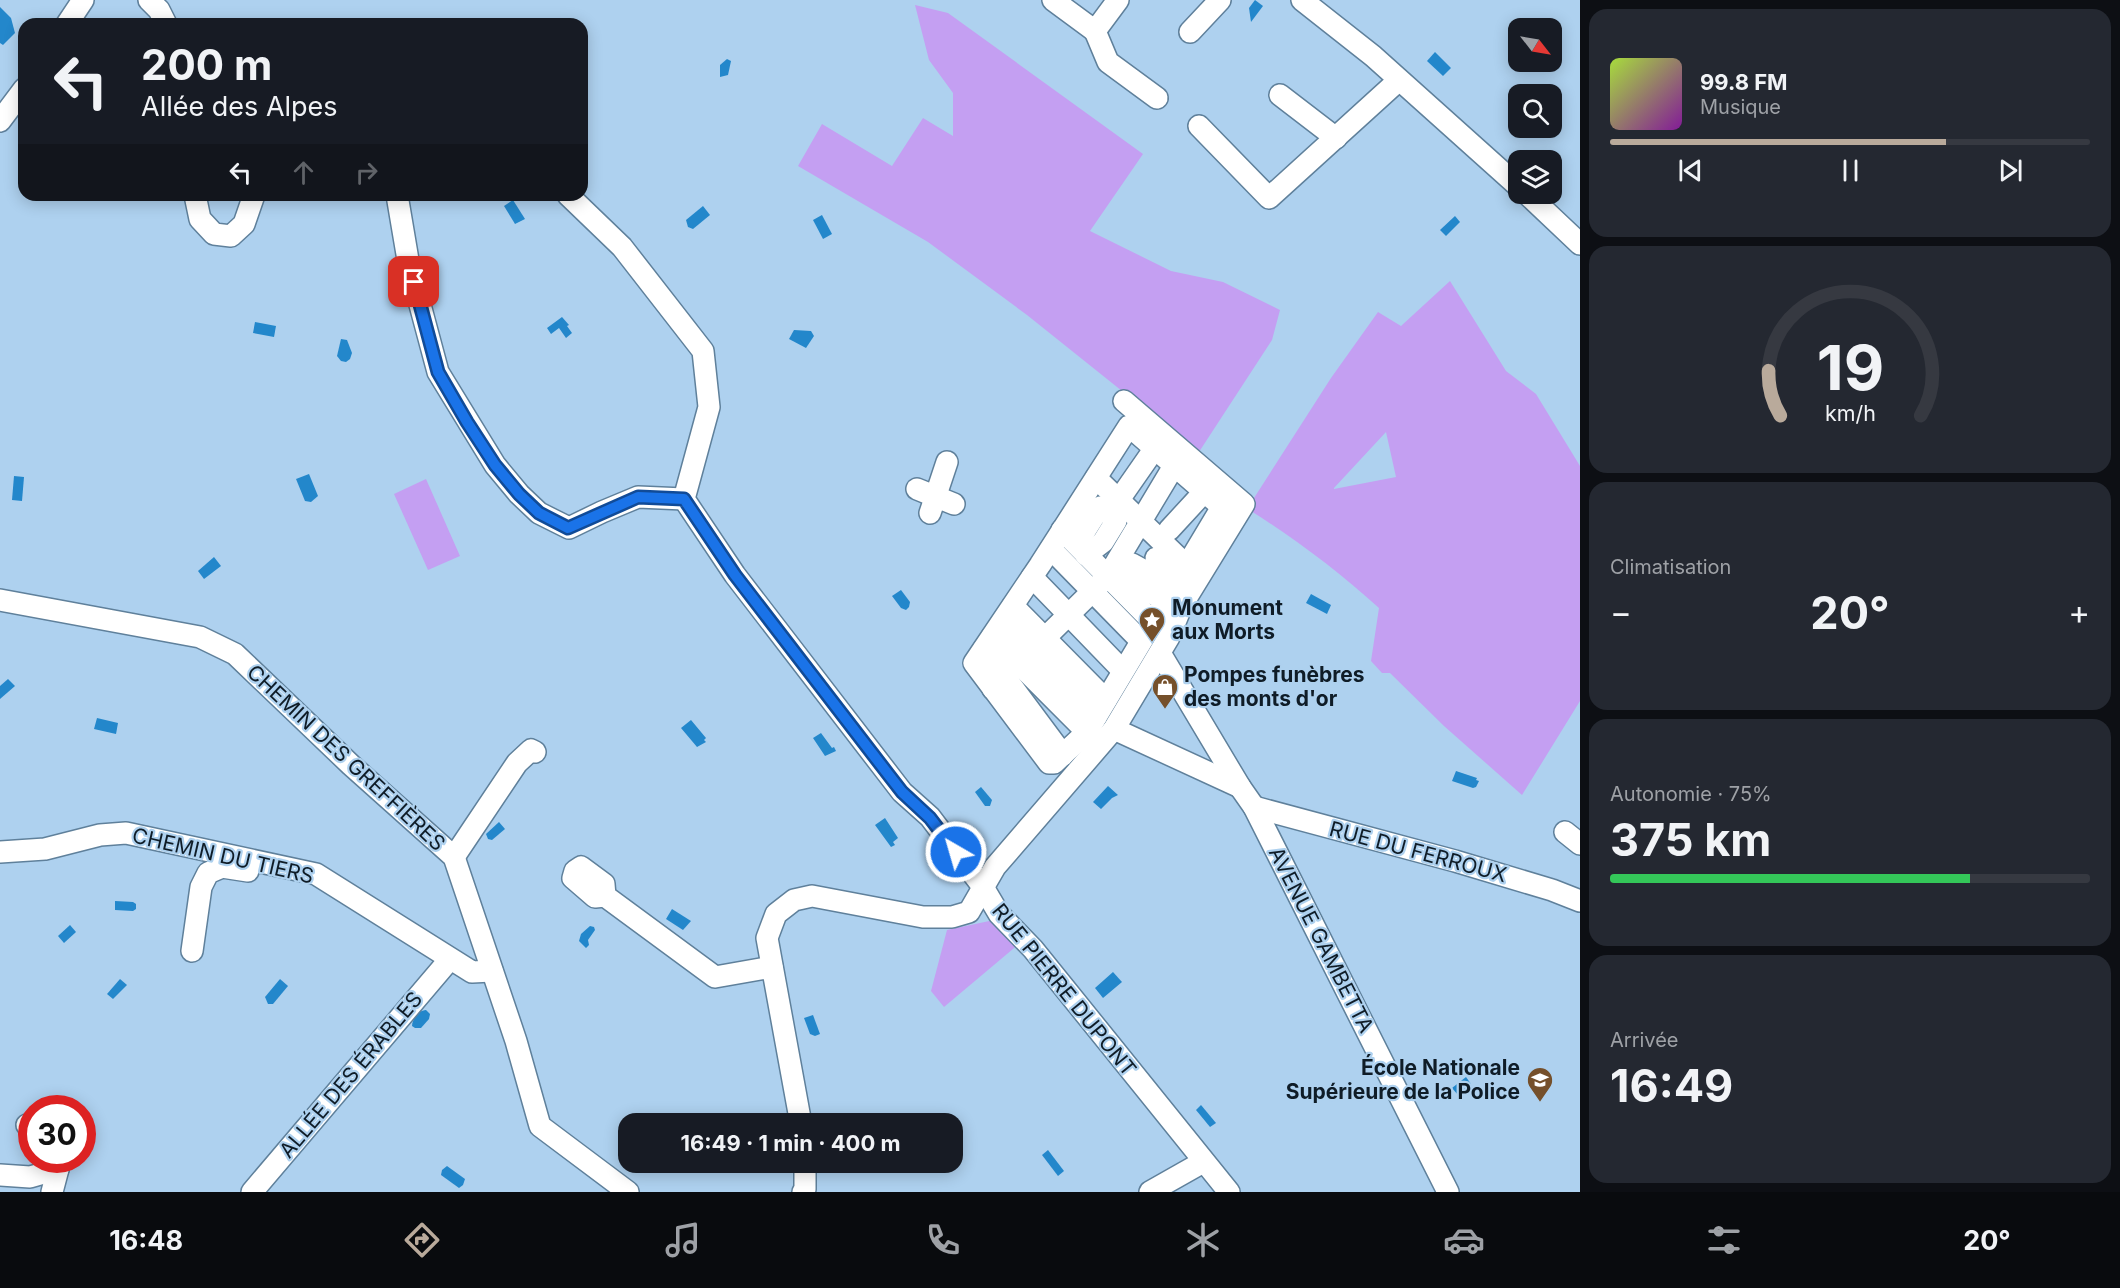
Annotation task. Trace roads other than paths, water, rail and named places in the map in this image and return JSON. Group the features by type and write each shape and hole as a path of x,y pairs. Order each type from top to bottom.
{"street":[{"path":"71,18 83,0"},
{"path":"149,0 163,18"},
{"path":"1053,0 1095,31 1108,62 1157,98"},
{"path":"1095,31 1118,0"},
{"path":"1190,32 1220,0"},
{"path":"1302,0 1399,80 1508,177"},
{"path":"1199,126 1269,198 1399,80"},
{"path":"1280,95 1336,138"},
{"path":"0,121 18,97"},
{"path":"196,201 200,219 213,234 231,236 244,224 252,201"},
{"path":"398,201 408,260 438,372 495,465 519,494 539,513 568,528 638,497 684,499 709,406 703,351 622,247 574,201"},
{"path":"1538,204 1580,244"},
{"path":"1124,401 1244,504 1182,605 1162,648"},
{"path":"1072,532 1096,478 1129,426 1150,455"},
{"path":"1129,448 1174,466"},
{"path":"1134,647 1108,620 1114,507 1150,455"},
{"path":"799,1113 767,938 776,914 795,900 812,896 922,917 952,917 969,912 995,867 1055,795 1108,620 1174,466"},
{"path":"1108,620 1174,466"},
{"path":"1086,555 1103,542 1116,521 1114,507 1096,478"},
{"name":"RUE PIERRE DUPONT","path":"684,499 735,575 887,773 902,792 930,818 983,886 999,914 1033,949 1229,1192"},
{"path":"1017,599 1072,532 1100,507 1114,507"},
{"path":"1072,532 1086,555 1108,620 1240,787"},
{"path":"1017,599 1108,620 1162,648"},
{"path":"1017,599 1108,620 1134,647 1162,648"},
{"path":"1017,599 1108,620 1134,647"},
{"path":"1017,599 1108,620 1134,647"},
{"name":"CHEMIN DES GREFFIÈRES","path":"0,600 200,637 235,654 351,765 454,857 516,1041 540,1126 628,1192"},
{"name":"AVENUE GAMBETTA","path":"1162,648 1240,787 1254,807 1448,1192"},
{"path":"454,857 517,763 531,750 535,752"},
{"name":"RUE DU FERROUX","path":"1254,807 1455,861 1552,890 1580,901"},
{"name":"CHEMIN DU TIERS","path":"0,852 45,849 100,836 126,833 283,865 316,874 472,972 492,971"},
{"path":"192,951 201,886 208,873 222,867 272,874 280,872 283,865"},
{"path":"605,896 715,977 772,967"},
{"name":"ALLÉE DES ÉRABLES","path":"252,1192 450,959"},
{"path":"1150,1192 1203,1162"},
{"path":"0,1174 30,1177 38,1173"},
{"path":"52,1192 55,1173"},
{"path":"803,1192 805,1173"}],"water":[{"path":"1255,0 1263,6 1251,22 1249,8"},
{"path":"0,7 11,18 15,33 3,45 0,43"},
{"path":"1435,52 1451,68 1443,76 1427,61"},
{"path":"727,59 731,61 728,75 720,77 720,65"},
{"path":"514,201 525,219 515,224 504,206"},
{"path":"703,206 710,215 693,229 688,227 686,220"},
{"path":"822,215 832,234 823,239 813,220"},
{"path":"1455,216 1460,222 1446,236 1440,230"},
{"path":"562,317 572,333 566,338 559,328 551,334 547,328"},
{"path":"255,322 276,326 274,337 253,333"},
{"path":"794,330 811,331 814,336 806,348 789,339"},
{"path":"341,339 347,340 352,353 346,362 341,361 337,356"},
{"path":"309,474 318,496 311,502 305,501 296,479"},
{"path":"14,476 24,477 22,501 12,500"},
{"path":"214,557 221,566 204,579 198,571"},
{"path":"901,590 910,602 906,610 901,608 892,596"},
{"path":"1311,594 1331,605 1327,614 1306,603"},
{"path":"8,679 15,686 0,699 0,686"},
{"path":"97,718 118,723 116,734 94,729"},
{"path":"691,720 706,738 704,740 706,742 697,747 681,728"},
{"path":"821,733 836,751 825,756 813,738"},
{"path":"1456,771 1477,778 1476,780 1479,781 1476,787 1452,781"},
{"path":"1108,786 1118,795 1101,809 1093,802"},
{"path":"981,787 992,800 990,806 985,806 975,792"},
{"path":"885,818 898,838 893,842 895,845 891,847 875,825"},
{"path":"499,822 505,829 492,840 488,839 486,834"},
{"path":"115,901 133,902 136,904 136,909 133,911 115,910"},
{"path":"672,909 691,921 683,930 666,919"},
{"path":"70,925 76,932 64,943 58,936"},
{"path":"590,926 595,930 586,948 579,941 581,934"},
{"path":"1113,972 1122,982 1103,998 1095,988"},
{"path":"120,979 127,985 113,999 107,994"},
{"path":"280,979 288,986 273,1004 268,1004 265,997"},
{"path":"426,1010 430,1014 429,1019 421,1028 412,1026 416,1015"},
{"path":"813,1015 820,1034 815,1036 810,1034 804,1018"},
{"path":"1466,1077 1471,1084 1458,1095 1452,1088"},
{"path":"1201,1105 1216,1123 1210,1127 1196,1110"},
{"path":"1048,1150 1064,1171 1058,1176 1042,1155"},
{"path":"447,1166 465,1179 459,1188 441,1175 442,1170"}],"place":[{"name":"Monument aux Morts","path":"1152,643"},
{"name":"Pompes funèbres des monts d'or","path":"1165,710"},
{"name":"École Nationale Supérieure de la Police","path":"1540,1103"}]}
